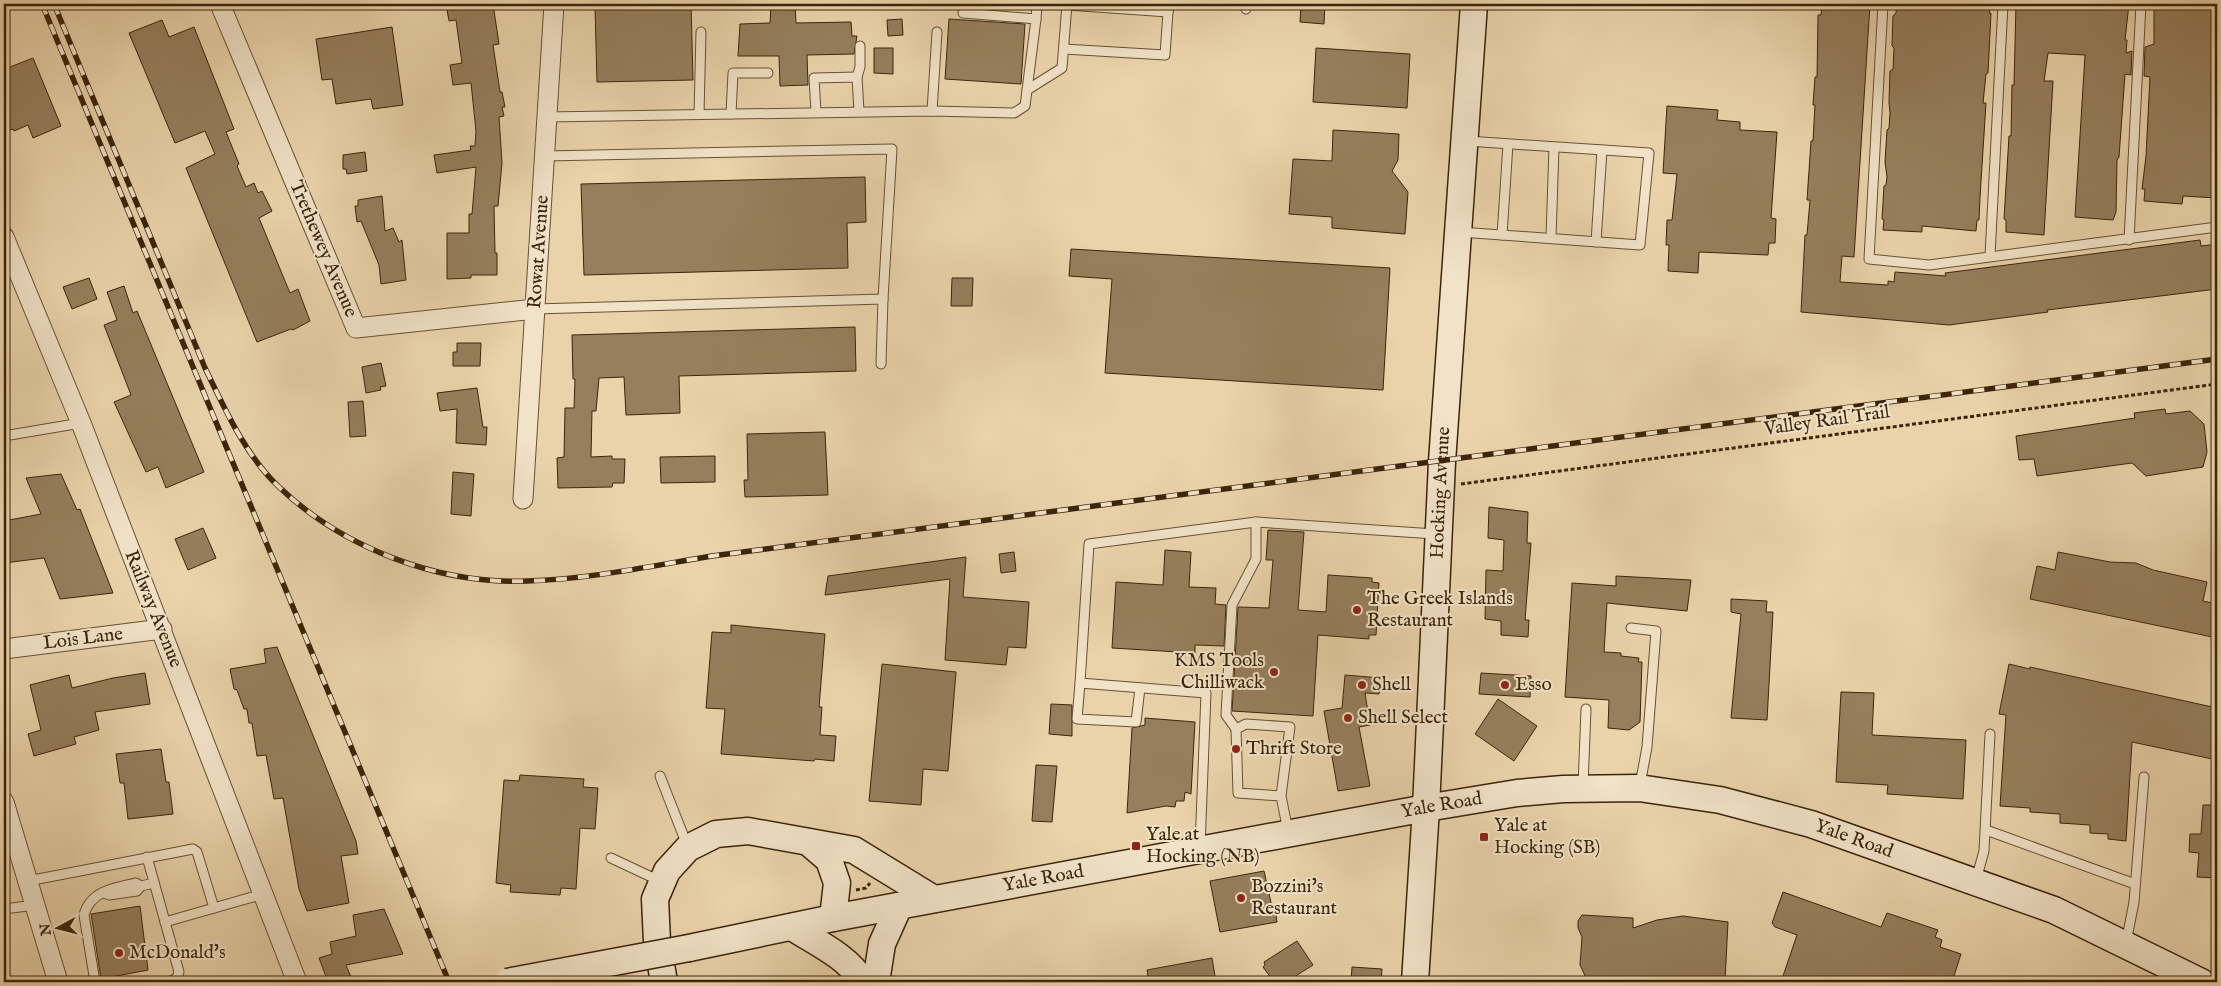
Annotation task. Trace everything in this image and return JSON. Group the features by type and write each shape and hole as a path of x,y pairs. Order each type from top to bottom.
{"main road":[{"name":"Hocking Avenue","path":"1415,982 1426,808 1438,534 1474,4"},
{"name":"Yale Road","path":"507,982 689,948 833,918 1426,808 1517,794 1583,789 1639,788 1720,800 1811,824 2054,910 2201,982"},
{"path":"664,982 657,942 655,899 667,871 688,848 716,834 748,831 854,850 934,899"},
{"path":"808,842 828,860 837,883 833,918"},
{"path":"876,982 882,944 899,906"},
{"path":"792,927 840,958 856,971 863,982"}],"street":[{"name":"Trethewey Avenue","path":"220,4 356,328 535,308"},
{"name":"Rowat Avenue","path":"523,499 554,4"},
{"name":"Railway Avenue","path":"4,237 81,423 297,982"},
{"name":"Lois Lane","path":"4,650 162,630"},
{"path":"4,802 58,982"}],"lane":[{"path":"547,117 859,111 1014,113 1025,106 1037,4"},
{"path":"1883,4 1869,259 1929,265 2217,227"},
{"path":"1990,256 2003,4"},
{"path":"2128,240 2141,4"},
{"path":"1027,90 1062,68 1067,5 1168,8 1165,55 1064,49"},
{"path":"963,13 1036,18"},
{"path":"699,114 701,32"},
{"path":"932,111 937,32"},
{"path":"859,111 857,77 860,67 860,46"},
{"path":"731,114 732,73 768,73"},
{"path":"816,112 814,78 857,77"},
{"path":"1458,232 1640,245 1649,153 1464,141"},
{"path":"1502,235 1508,144"},
{"path":"1551,238 1554,147"},
{"path":"544,156 892,149 881,364"},
{"path":"1596,242 1602,150"},
{"path":"535,308 883,299"},
{"path":"4,436 81,423"},
{"path":"1256,522 1256,559 1232,605 1226,715 1236,729 1238,793 1281,796"},
{"path":"1140,688 1136,722 1077,719 1089,544 1256,522 1438,534"},
{"path":"1631,628 1656,630 1647,747 1639,788"},
{"path":"1080,684 1206,693 1200,850"},
{"path":"1583,789 1586,709"},
{"path":"1236,729 1246,724 1290,727 1281,796 1289,834"},
{"path":"1976,883 1984,851 1986,830 1990,734"},
{"path":"660,776 688,848"},
{"path":"2126,946 2136,884 2144,778"},
{"path":"1986,830 2136,884"},
{"path":"28,881 187,850 197,852 214,908"},
{"path":"147,857 179,972 177,978 169,982"},
{"path":"611,858 662,882"},
{"path":"96,982 84,914 85,909 93,898 104,893 109,895 137,890 140,886 154,883"},
{"path":"165,922 263,894"},
{"path":"4,909 35,905"}],"path":[{"name":"Valley Rail Trail","path":"1441,487 2217,384"},
{"path":"850,891 866,888 872,882"}],"building":[{"path":"446,4 493,4 499,44 493,45 500,92 502,92 505,107 502,107 504,116 499,117 502,163 498,206 494,206 497,275 471,275 471,278 447,279 447,233 469,233 469,214 472,214 476,167 437,173 434,155 471,150 470,146 475,146 476,131 471,83 453,85 450,65 462,63 456,20 449,21"},
{"path":"619,4 691,4 693,80 597,82 595,7 619,6"},
{"path":"1301,4 1325,4 1324,24 1300,22"},
{"path":"1822,4 1870,4 1854,257 1842,256 1840,282 1888,285 1888,281 1894,282 1895,272 1946,276 1945,273 2200,240 2201,246 2217,244 2217,289 2047,310 2048,312 1949,325 1801,312 1805,235 1807,235 1810,200 1807,200 1811,141 1813,141 1815,77 1817,77 1818,15 1821,15"},
{"path":"1897,4 1990,9 1988,73 1986,74 1983,103 1986,103 1979,220 1977,220 1976,231 1922,226 1922,232 1883,230 1884,186 1886,185 1887,177 1885,162 1890,113 1890,71 1893,69 1894,48 1892,46 1893,16 1896,13"},
{"path":"2016,4 2129,4 2125,40 2127,40 2126,53 2132,51 2131,75 2125,74 2119,157 2117,160 2116,212 2113,220 2075,217 2085,55 2048,53 2044,81 2053,81 2044,235 2006,232 2006,220 2004,219 2009,136 2011,136 2012,85 2014,85"},
{"path":"2154,4 2217,4 2217,198 2183,196 2182,204 2144,201 2145,189 2142,189 2146,156 2150,77 2144,76 2145,47 2154,44"},
{"path":"771,5 795,5 796,23 851,22 852,36 857,36 854,54 807,55 808,85 780,86 779,56 738,56 740,24 770,23"},
{"path":"902,19 903,35 888,36 887,20"},
{"path":"949,19 1025,24 1021,84 945,79"},
{"path":"162,20 169,37 194,27 234,129 226,132 239,164 237,166 246,187 254,183 258,193 262,191 272,211 259,218 290,293 298,289 310,321 293,330 291,329 257,342 186,168 215,154 205,131 175,143 129,33"},
{"path":"392,27 403,105 373,109 371,99 336,104 332,79 322,80 316,39"},
{"path":"874,48 893,48 893,74 874,73"},
{"path":"1316,48 1410,54 1407,108 1313,102"},
{"path":"33,58 61,126 33,138 28,125 14,131 13,129 10,130 4,114 4,83 10,81 5,69"},
{"path":"1667,106 1718,110 1717,120 1740,122 1740,130 1777,132 1771,218 1776,219 1775,243 1769,243 1768,255 1699,252 1698,273 1668,271 1669,245 1666,245 1667,220 1672,220 1677,174 1663,173"},
{"path":"1333,130 1399,134 1398,160 1392,171 1408,192 1405,234 1332,228 1332,217 1289,214 1293,159 1332,161"},
{"path":"365,152 367,171 347,174 346,169 343,169 343,155"},
{"path":"865,177 866,222 847,223 848,268 584,275 581,184"},
{"path":"382,196 385,231 393,228 399,242 402,240 406,280 381,284 379,265 361,221 357,222 355,206 358,206 358,200"},
{"path":"1071,249 1390,268 1383,390 1105,373 1112,279 1069,276"},
{"path":"89,278 97,299 72,309 63,287"},
{"path":"952,278 973,278 972,306 951,306"},
{"path":"124,286 133,313 137,311 204,472 166,488 158,467 146,472 114,402 131,395 104,325 117,320 107,292"},
{"path":"855,327 856,371 679,376 680,413 626,415 624,377 599,378 596,411 592,411 591,457 612,456 612,459 625,459 624,483 613,483 612,487 558,488 557,458 564,457 565,408 574,408 575,379 573,379 572,335"},
{"path":"457,343 481,343 480,366 453,366 453,352 457,352"},
{"path":"381,363 386,386 380,387 381,390 366,393 362,367"},
{"path":"477,388 483,427 487,427 486,445 456,443 457,409 440,411 437,393"},
{"path":"363,401 366,436 350,437 348,402"},
{"path":"2165,409 2166,414 2190,411 2204,424 2207,452 2203,467 2146,476 2132,463 2037,476 2034,459 2019,460 2016,436 2135,418 2134,413"},
{"path":"825,432 828,495 745,497 744,480 748,480 747,434"},
{"path":"715,456 715,482 661,483 660,457"},
{"path":"453,472 474,474 471,516 451,514"},
{"path":"61,474 77,510 80,509 113,593 60,599 44,558 4,563 4,521 41,514 26,478"},
{"path":"1489,507 1528,512 1527,543 1531,543 1525,620 1529,620 1528,637 1501,635 1501,621 1485,619 1486,570 1503,571 1504,540 1488,538"},
{"path":"203,528 216,558 188,570 175,539"},
{"path":"1268,530 1304,532 1298,610 1326,612 1328,575 1372,578 1372,582 1379,583 1376,635 1369,635 1369,639 1318,635 1313,716 1232,711 1238,607 1269,608 1273,560 1266,560"},
{"path":"1165,550 1191,552 1189,587 1216,588 1215,604 1226,605 1224,646 1195,645 1195,653 1112,648 1116,582 1163,585"},
{"path":"1014,552 1016,571 1001,573 999,554"},
{"path":"2058,552 2110,562 2136,563 2153,570 2207,582 2203,601 2217,604 2217,638 2030,599 2037,566 2055,570"},
{"path":"966,557 963,597 1029,602 1026,648 1008,647 1006,665 945,660 950,579 825,595 828,576"},
{"path":"1616,576 1691,580 1687,611 1607,603 1604,652 1621,653 1621,656 1639,658 1638,662 1642,662 1640,722 1629,730 1608,728 1609,700 1565,697 1572,583 1616,586"},
{"path":"1731,599 1767,601 1766,612 1773,612 1767,720 1731,718 1741,614 1731,612"},
{"path":"731,625 825,634 819,707 822,707 820,735 836,736 834,761 721,754 725,709 706,708 712,632 731,633"},
{"path":"277,647 356,841 358,854 341,856 349,903 307,911 299,889 283,798 274,799 266,755 257,756 252,723 249,723 247,709 244,709 237,690 234,689 230,669 266,663 264,649"},
{"path":"882,664 956,672 948,771 923,769 921,805 869,801"},
{"path":"2009,664 2217,708 2217,760 2132,742 2126,841 2108,839 2108,834 2090,833 2090,825 2060,823 2060,814 2030,812 2030,808 2000,806 2006,715 1999,714"},
{"path":"145,673 150,704 95,712 99,730 74,737 76,744 34,756 28,734 41,730 30,685 69,675 72,688 113,678"},
{"name":"Esso","path":"1481,673 1531,676 1530,697 1479,694"},
{"path":"1345,675 1381,678 1379,694 1365,693 1370,725 1359,727 1370,786 1338,791 1324,711 1342,708"},
{"path":"1841,692 1874,693 1872,735 1966,740 1963,799 1887,794 1888,785 1836,782"},
{"name":"Esso","path":"1498,699 1537,726 1514,761 1475,734"},
{"path":"1051,704 1072,705 1072,736 1049,734"},
{"path":"1145,718 1195,722 1191,794 1185,792 1184,801 1176,801 1175,807 1166,806 1127,813 1132,728 1145,725"},
{"path":"161,749 166,782 169,782 173,814 128,819 124,783 120,783 116,754"},
{"path":"1036,765 1057,766 1052,822 1032,821"},
{"path":"520,775 584,779 583,787 598,788 595,829 580,828 576,889 561,888 560,895 510,892 511,885 496,883 504,780 519,781"},
{"path":"2203,805 2217,805 2217,878 2197,877 2199,853 2189,852 2190,834 2201,834"},
{"path":"1264,871 1272,907 1275,907 1277,922 1220,932 1210,881"},
{"path":"1783,892 1881,927 1887,913 1938,930 1935,937 1942,940 1940,947 1961,954 1952,982 1781,982 1797,935 1775,927 1772,923"},
{"name":"McDonald's","path":"140,906 148,970 101,979 91,914"},
{"path":"384,909 403,954 346,965 353,982 328,982 319,958 332,954 330,942 356,936 353,915"},
{"path":"1582,915 1633,918 1633,928 1657,920 1683,916 1728,922 1725,982 1588,982 1580,965 1582,937 1578,928 1578,921"},
{"path":"1297,941 1313,965 1286,982 1274,982 1263,967 1265,965 1264,962"},
{"path":"1212,958 1216,982 1149,982 1147,970"},
{"path":"1352,967 1382,969 1381,982 1351,982"}],"railway":[{"path":"42,4 449,982"},
{"path":"54,4 205,368 237,431 256,461 279,487 304,509 362,545 427,569 461,577 494,581 528,581 597,575 712,556 2217,359"}],"place":[{"name":"The Greek Islands Restaurant","path":"1357,610"},
{"name":"KMS Tools Chilliwack","path":"1274,672"},
{"name":"Shell","path":"1362,685"},
{"name":"Esso","path":"1505,685"},
{"name":"Shell Select","path":"1348,718"},
{"name":"Thrift Store","path":"1236,749"},
{"name":"Yale at Hocking (SB)","path":"1484,837"},
{"name":"Yale at Hocking (NB)","path":"1136,846"},
{"name":"Bozzini's Restaurant","path":"1241,898"},
{"name":"McDonald's","path":"119,953"}]}
